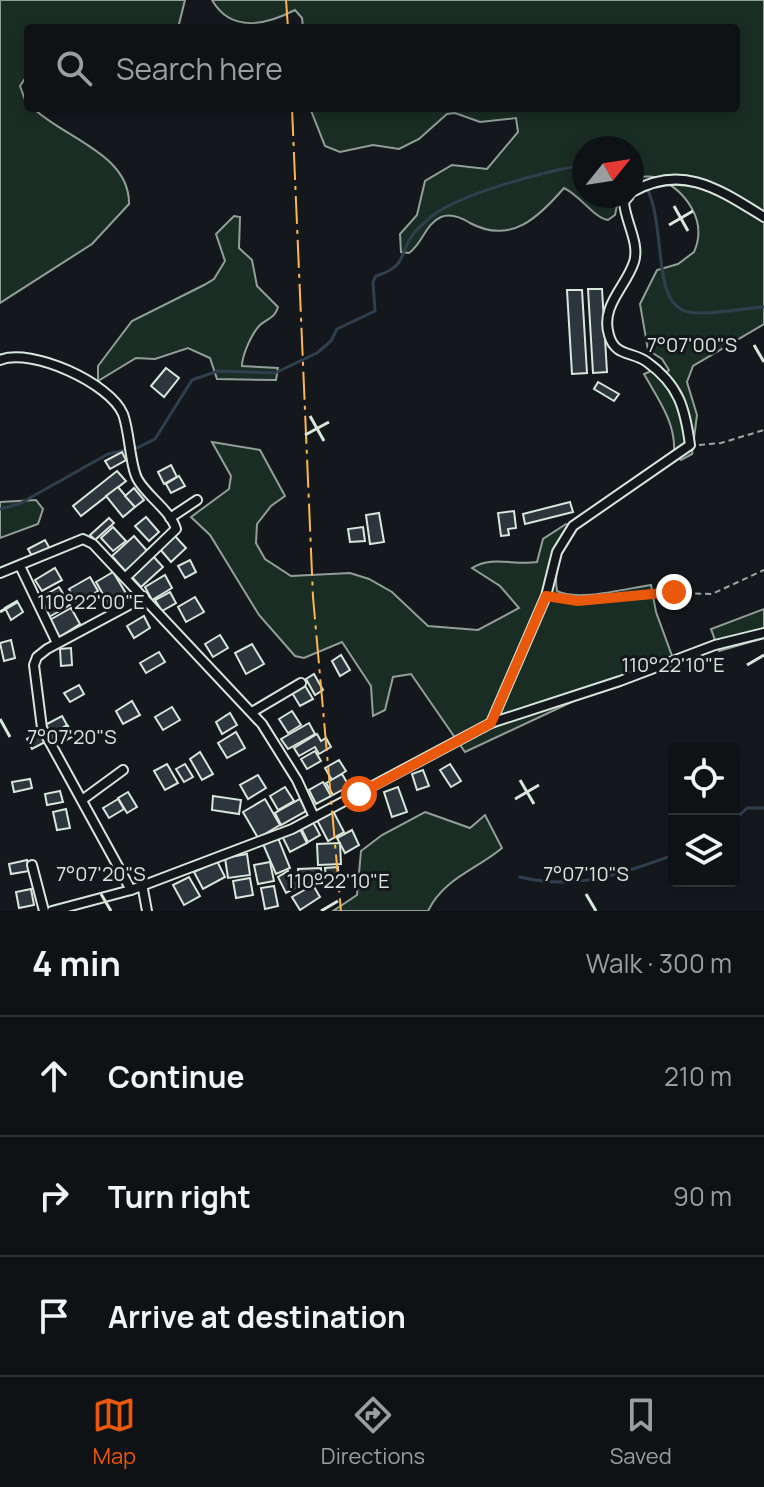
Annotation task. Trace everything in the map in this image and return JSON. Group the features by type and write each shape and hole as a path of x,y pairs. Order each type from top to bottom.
{"street":[{"path":"644,186 689,178 710,186 764,217"},
{"path":"491,723 546,596 557,552 573,526 690,445 685,407 665,377 647,362 620,352 609,335 609,309 634,261 633,239 625,220 624,208"},
{"path":"0,360 13,356 27,357 78,376 111,395 122,412 139,482 175,527 174,532 125,578"},
{"path":"170,518 197,500"},
{"path":"0,573 83,539 93,544 252,712 290,768 314,817"},
{"path":"20,566 57,643"},
{"path":"131,890 40,724 41,696 35,660 57,643 144,597"},
{"path":"52,911 71,909 131,890 240,850 314,817 491,723 620,681 715,645 764,633"},
{"path":"252,712 301,683"},
{"path":"82,800 123,770"},
{"path":"32,865 44,911"},
{"path":"142,884 147,911"}],"path":[{"path":"690,445 721,443 764,430"},
{"path":"546,596 578,601 645,592 704,595 764,570"}],"green space":[{"path":"0,0 185,0 179,24 24,24 24,80 20,86 24,112 38,112 107,160 119,172 129,204 92,244 0,303"},
{"path":"212,0 764,0 764,324 693,366 687,382 697,415 692,454 681,460 674,452 669,421 644,374 651,371 665,374 669,370 662,359 648,350 640,304 657,270 678,264 694,252 698,229 692,208 677,191 658,178 644,177 644,136 572,136 572,194 564,188 534,218 511,229 485,229 456,217 441,217 431,224 409,253 401,252 400,234 417,215 425,181 452,165 487,169 518,132 516,118 480,122 455,113 447,114 419,139 399,149 373,145 340,152 325,146 312,112 740,112 740,24 303,24 295,10 261,22 239,22 229,18"},
{"path":"589,208 616,208 615,215 608,220"},
{"path":"234,216 240,217 239,248 252,260 257,286 278,307 273,316 254,333 242,366 278,368 276,380 217,379 210,358 188,348 155,359 136,358 98,381 98,366 132,321 214,279 225,261 216,234"},
{"path":"212,442 260,450 285,496 271,506 257,524 256,543 265,559 291,576 350,573 392,592 428,626 478,630 519,608 500,586 472,568 496,561 537,562 543,539 566,524 578,527 560,557 556,573 557,591 589,595 651,585 656,612 675,664 578,699 465,752 411,674 393,677 385,710 373,716 371,686 342,642 304,658 295,656 259,615 210,535 191,517 229,489 231,476"},
{"path":"36,500 43,509 38,524 0,538 0,502"},
{"path":"764,609 764,638 719,651 711,629"},
{"path":"425,812 470,828 485,815 502,848 452,882 428,911 333,911 357,895 361,851 382,835"}],"building":[{"path":"588,289 602,289 607,372 593,373"},
{"path":"567,290 582,290 587,373 572,374"},
{"path":"166,368 179,378 164,397 151,386"},
{"path":"598,382 619,394 614,401 594,389"},
{"path":"122,452 126,460 110,469 105,461"},
{"path":"171,465 177,477 164,484 158,472"},
{"path":"117,471 126,481 81,516 73,506"},
{"path":"179,476 185,486 171,493 166,484"},
{"path":"118,487 135,507 123,517 106,496"},
{"path":"134,488 144,500 135,507 125,496"},
{"path":"570,502 573,512 525,524 523,514"},
{"path":"514,511 516,528 508,529 509,535 501,536 498,513"},
{"path":"379,513 384,542 370,544 366,515"},
{"path":"146,517 159,532 149,541 135,526"},
{"path":"109,518 114,523 95,540 90,535"},
{"path":"113,527 126,541 113,551 101,538"},
{"path":"363,527 365,541 350,542 348,529"},
{"path":"174,535 186,548 171,562 159,548"},
{"path":"134,536 149,553 127,573 112,556"},
{"path":"45,540 50,549 33,558 28,549"},
{"path":"152,555 163,567 141,587 130,575"},
{"path":"190,560 196,572 185,578 178,566"},
{"path":"55,568 62,580 42,591 35,580"},
{"path":"113,572 130,600 112,610 96,582"},
{"path":"165,575 172,588 152,600 145,587"},
{"path":"90,577 98,591 77,603 69,589"},
{"path":"59,587 70,605 49,617 38,599"},
{"path":"170,592 176,603 162,611 155,600"},
{"path":"195,597 204,612 186,622 178,607"},
{"path":"17,601 23,612 11,620 5,608"},
{"path":"71,608 80,624 58,638 48,621"},
{"path":"144,616 150,628 134,638 127,626"},
{"path":"220,635 228,648 213,657 205,644"},
{"path":"11,640 15,658 4,661 0,643"},
{"path":"252,644 264,664 246,674 235,653"},
{"path":"71,648 72,665 61,666 60,649"},
{"path":"159,652 165,662 146,673 140,663"},
{"path":"341,655 350,670 340,676 332,661"},
{"path":"314,674 323,690 315,695 306,679"},
{"path":"304,684 313,699 300,706 291,691"},
{"path":"79,685 84,694 70,702 64,693"},
{"path":"132,701 140,715 123,724 116,711"},
{"path":"172,707 180,720 163,730 155,717"},
{"path":"292,711 301,725 288,733 279,719"},
{"path":"230,713 237,725 222,734 216,722"},
{"path":"62,716 67,725 50,735 45,725"},
{"path":"309,723 315,734 288,749 281,739"},
{"path":"68,726 73,736 58,745 53,735"},
{"path":"41,731 47,741 32,749 27,739"},
{"path":"236,732 245,748 227,758 218,743"},
{"path":"317,734 321,741 326,738 331,747 319,754 315,747 299,756 294,748"},
{"path":"315,751 321,761 307,769 301,759"},
{"path":"200,752 213,774 202,780 190,759"},
{"path":"339,760 346,771 332,780 325,768"},
{"path":"167,764 178,783 165,790 154,771"},
{"path":"185,764 193,777 184,782 176,769"},
{"path":"450,764 461,781 451,787 440,770"},
{"path":"423,770 429,786 417,790 412,774"},
{"path":"342,774 349,786 333,795 326,783"},
{"path":"258,775 266,788 248,799 240,785"},
{"path":"30,779 32,788 14,792 12,782"},
{"path":"323,782 331,796 316,804 309,790"},
{"path":"285,787 294,801 278,810 270,796"},
{"path":"398,787 407,812 392,817 384,792"},
{"path":"60,791 63,802 47,805 45,794"},
{"path":"128,792 137,807 127,813 118,798"},
{"path":"213,796 241,800 239,814 212,810"},
{"path":"118,799 124,809 109,818 103,808"},
{"path":"265,799 280,825 258,838 243,812"},
{"path":"300,799 306,811 281,825 275,813"},
{"path":"66,809 70,828 57,830 53,812"},
{"path":"333,811 344,832 328,841 317,820"},
{"path":"313,822 320,835 308,842 301,828"},
{"path":"299,827 307,843 290,852 282,836"},
{"path":"352,830 359,845 345,853 337,838"},
{"path":"278,838 290,868 276,874 263,844"},
{"path":"340,843 341,864 318,865 317,844"},
{"path":"247,854 250,875 228,878 225,858"},
{"path":"27,860 29,871 11,874 9,864"},
{"path":"217,861 225,877 203,889 194,872"},
{"path":"270,862 274,881 258,884 254,865"},
{"path":"338,867 339,884 327,885 325,868"},
{"path":"321,868 322,883 299,885 298,869"},
{"path":"288,871 297,887 286,893 278,877"},
{"path":"189,877 200,896 184,905 173,885"},
{"path":"250,878 253,895 236,898 233,881"},
{"path":"313,885 320,897 300,910 292,897"},
{"path":"274,886 278,906 265,909 261,888"},
{"path":"31,889 34,905 19,908 16,892"}],"waterway":[{"path":"0,509 19,504 108,454 139,447 155,439 192,380 218,371 275,373 317,353 331,341 337,329 375,311 373,282 376,276 394,268 414,233 446,207 505,184 572,167"},
{"path":"644,182 653,204 662,271 675,304 696,313 764,307"},
{"path":"740,815 747,808 764,808"},
{"path":"520,877 541,881 580,881 616,874 668,857"}],"power":[{"path":"286,0 288,24"},
{"path":"292,112 313,597 341,911"}],"route":[{"path":"359,794 491,723 546,596 578,601 645,592 674,592"}]}
